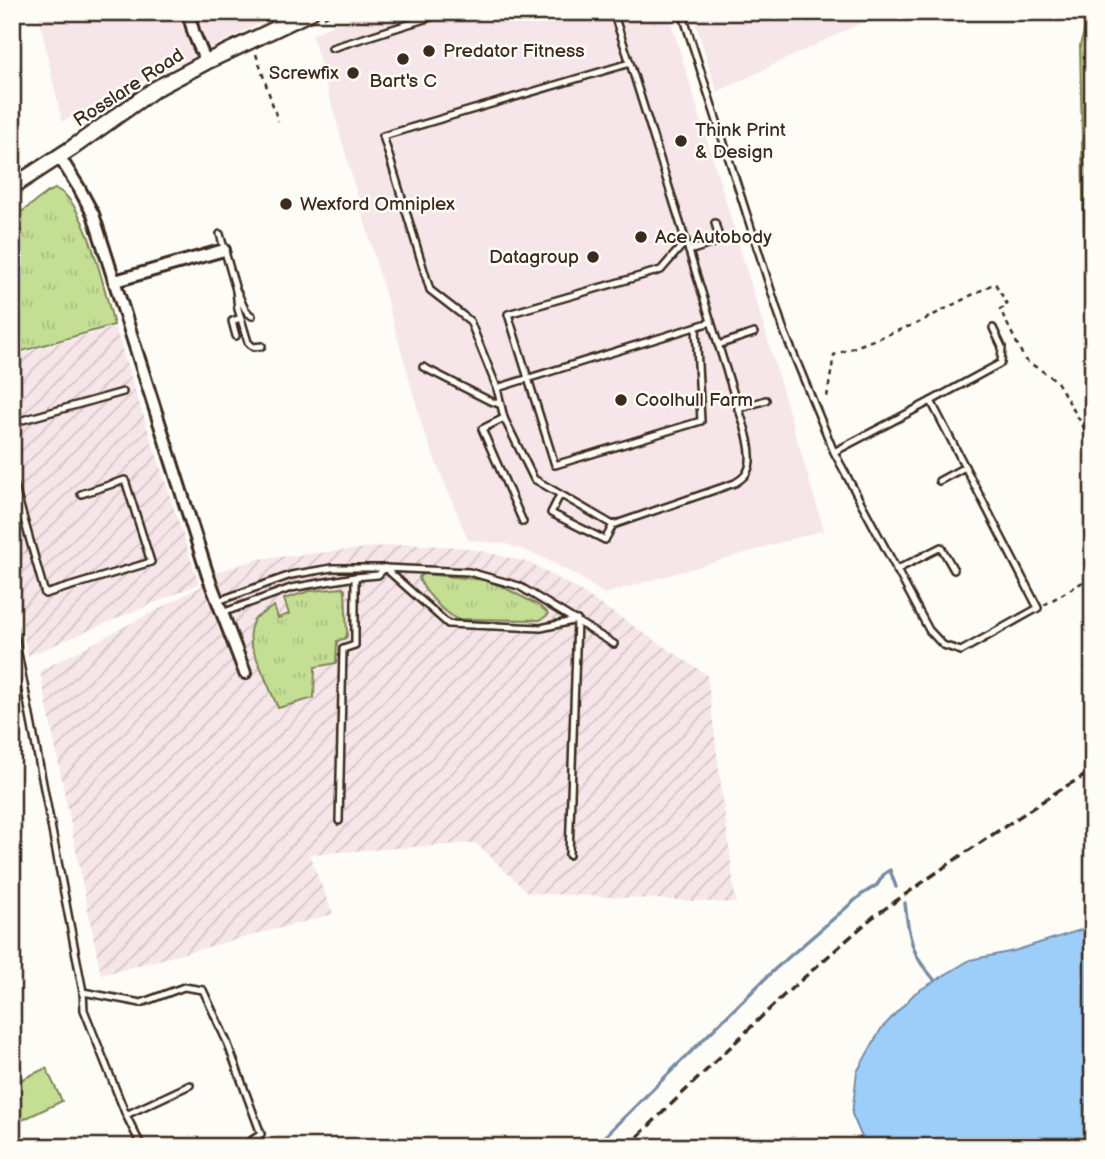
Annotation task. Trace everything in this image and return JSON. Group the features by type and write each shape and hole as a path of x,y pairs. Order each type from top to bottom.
{"main road":[{"name":"Rosslare Road","path":"12,187 155,89 206,62 316,15"}],"street":[{"path":"188,12 206,62"},
{"path":"59,156 93,214 204,563 245,673"},
{"path":"115,281 224,250"}],"lane":[{"path":"332,48 447,12"},
{"path":"561,495 551,513 605,540 612,525 734,483 746,475 751,463 738,409 613,12"},
{"path":"682,12 784,331 834,452 929,630 943,645 961,651 1038,608 931,401"},
{"path":"612,525 534,480 503,418 497,388 470,321 430,290 383,136 630,63"},
{"path":"689,251 720,241 715,223"},
{"path":"220,234 248,342 253,347 262,346"},
{"path":"686,241 661,270 508,314 555,465 701,421 696,327"},
{"path":"236,290 246,312 252,316"},
{"path":"236,336 232,321 241,318"},
{"path":"497,388 711,322"},
{"path":"834,452 1001,363 1002,347 993,328"},
{"path":"718,345 754,333"},
{"path":"423,367 499,404"},
{"path":"12,423 123,392"},
{"path":"738,409 766,400"},
{"path":"503,418 482,429 523,522"},
{"path":"939,481 965,467"},
{"path":"12,477 45,594 151,562 125,480 81,494"},
{"path":"896,570 941,547 954,570"},
{"path":"218,601 291,575 332,568 469,572 519,586 614,644"},
{"path":"222,613 291,588 378,575 385,568"},
{"path":"385,568 448,624 541,628 576,620"},
{"path":"340,821 343,649 355,645 355,577"},
{"path":"569,855 576,620"},
{"path":"12,622 83,992 84,1010 126,1115 142,1147"},
{"path":"83,992 141,1003 184,987 203,990 227,1042 261,1134 242,1147"},
{"path":"126,1115 190,1084"}],"path":[{"path":"316,15 335,12"},
{"path":"257,58 278,121"},
{"path":"827,397 834,355 918,323 995,283 1008,306 1000,309 1025,360 1056,380 1093,443"},
{"path":"1038,608 1093,576"}],"shaded area":[{"path":"38,12 283,12 62,122"},
{"path":"361,12 668,12 824,530 604,594 542,557 506,544 468,540 425,435 312,35"},
{"path":"692,12 884,12 717,92"},
{"path":"115,327 199,584 28,656 12,572 12,356"},
{"path":"406,544 459,547 530,563 579,590 707,675 736,903 528,893 476,843 309,854 333,914 101,975 40,671 200,587 217,572 259,559"}],"green space":[{"path":"1091,12 1093,257 1084,239 1080,45"},
{"path":"55,189 66,196 85,227 114,325 12,354 12,219"},
{"path":"423,574 486,580 538,605 548,615 540,620 456,619 440,607 426,591 419,577"},
{"path":"343,588 347,635 337,641 336,663 315,667 314,698 278,708 251,645 250,630 254,619 274,606 278,618 289,614 284,599 310,591"},
{"path":"46,1068 62,1101 12,1125 12,1084"}],"water":[{"path":"1093,926 1093,1147 866,1147 852,1114 857,1072 881,1029 915,993 970,960 1014,951"}],"waterway":[{"path":"594,1147 775,969 861,895 877,885 890,870 896,887"},
{"path":"905,903 914,949 935,981"}],"railway":[{"path":"627,1147 783,996 873,917 1061,789 1093,771"}],"place":[{"name":"Predator Fitness","path":"429,51"},
{"name":"Bart's C","path":"403,59"},
{"name":"Screwfix","path":"353,73"},
{"name":"Think Print & Design","path":"681,141"},
{"name":"Wexford Omniplex","path":"286,204"},
{"name":"Ace Autobody","path":"641,237"},
{"name":"Datagroup","path":"593,257"},
{"name":"Coolhull Farm","path":"621,400"}]}
